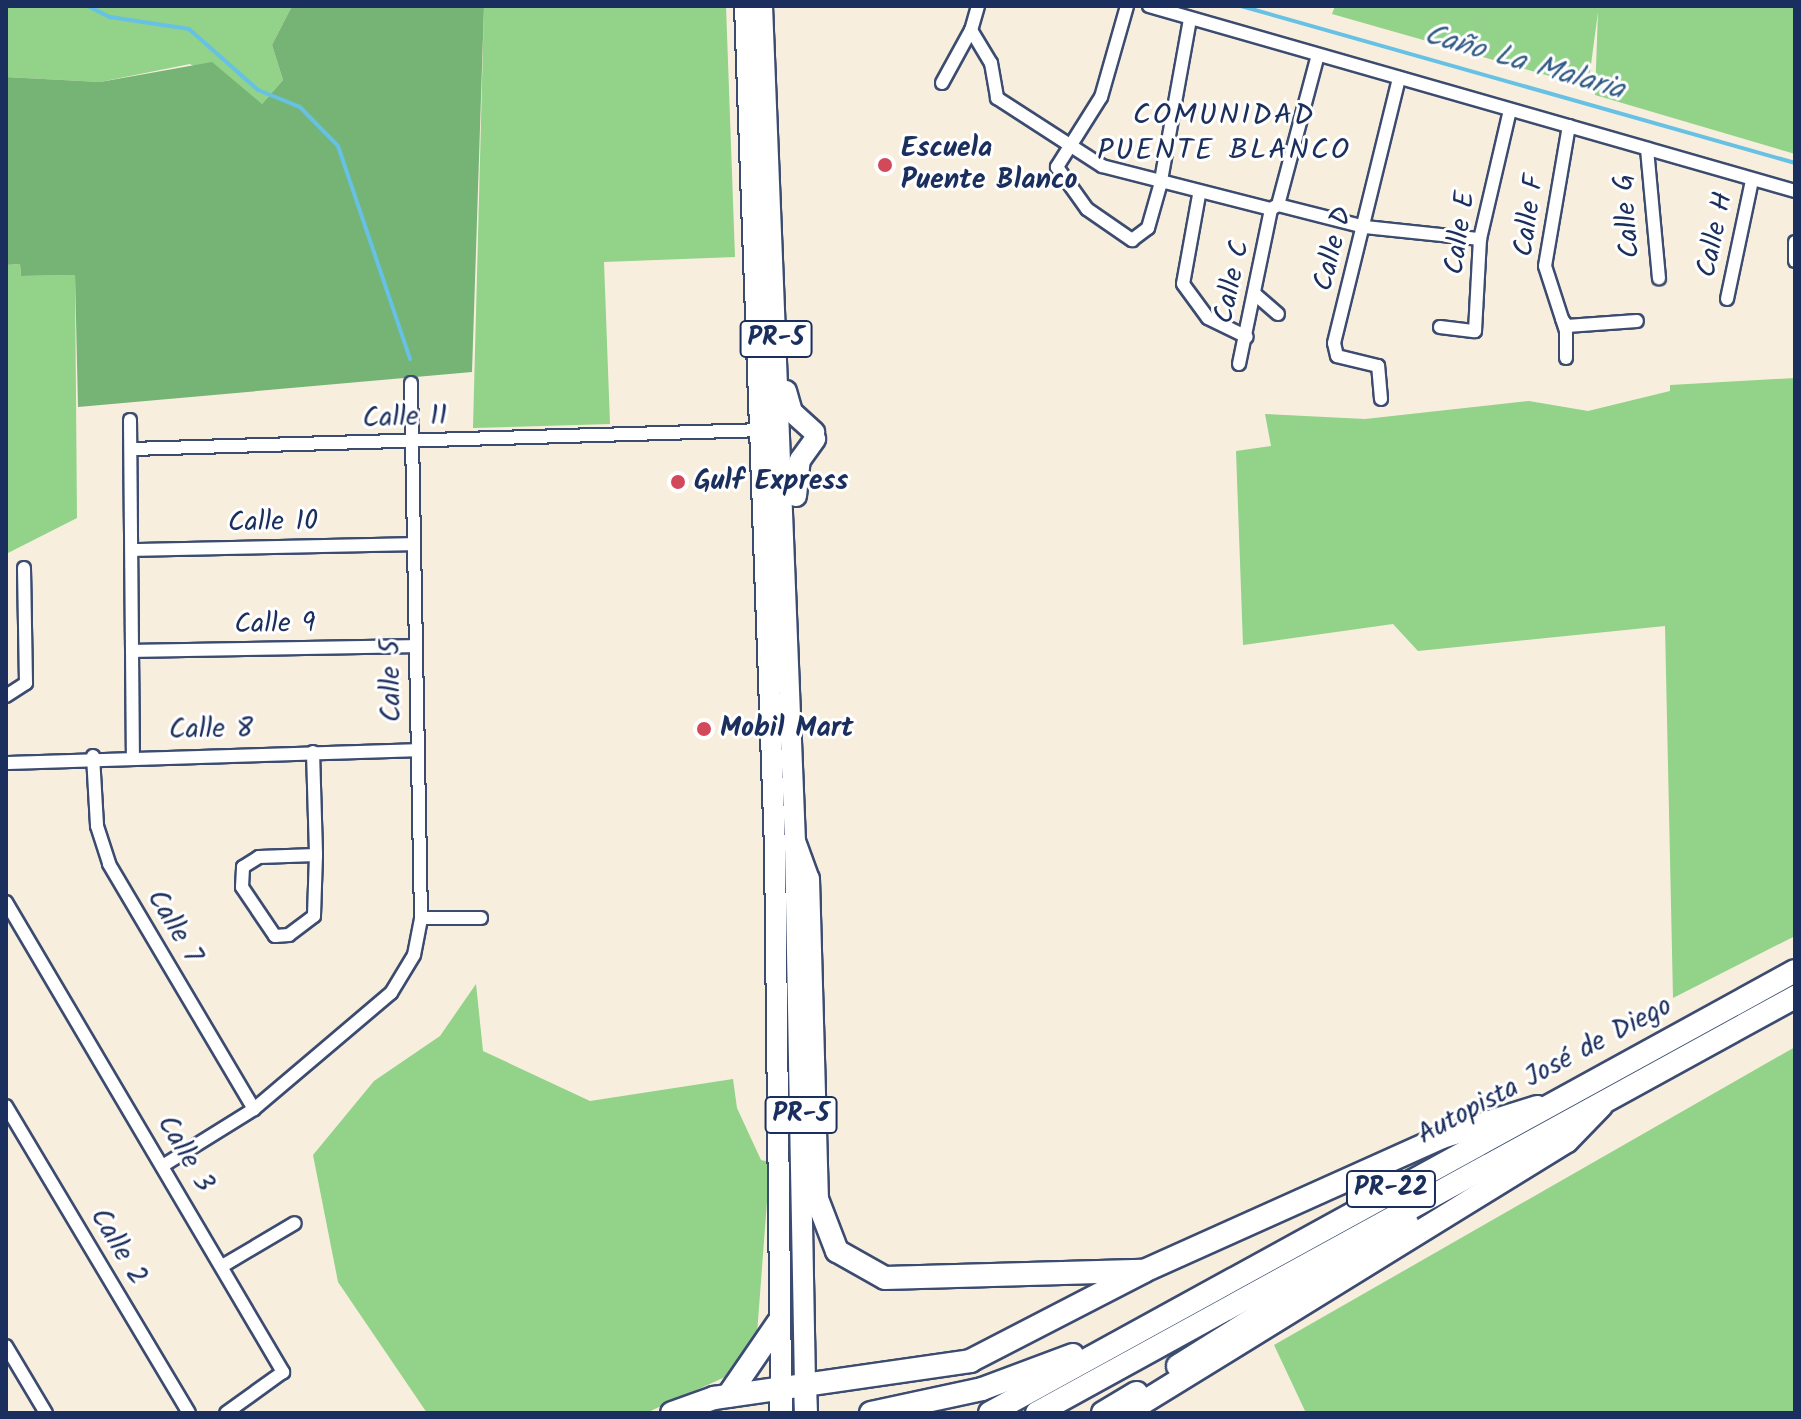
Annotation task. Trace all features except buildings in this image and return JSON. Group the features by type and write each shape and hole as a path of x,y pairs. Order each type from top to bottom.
{"highway":[{"path":"795,844 808,879 817,1199 837,1251 885,1278 1144,1271"},
{"name":"Autopista José de Diego","path":"990,1413 1537,1107 1795,971"},
{"name":"Autopista José de Diego","path":"1037,1413 1620,1088 1795,997"},
{"path":"1126,1413 1567,1141 1620,1088"},
{"path":"672,1413 728,1396 970,1361 1144,1271 1442,1137 1537,1107"},
{"path":"1103,1413 1400,1229 1459,1177"},
{"path":"728,1396 778,1323"},
{"path":"871,1413 982,1389 1124,1339"},
{"name":"PR-5","path":"805,1385 806,1413"},
{"name":"PR-5","path":"781,1388 781,1413"}],"main road":[{"name":"PR-5","path":"745,6 772,433 781,1388"},
{"name":"PR-5","path":"762,6 778,375 772,433 785,541 795,844 805,1385"},
{"path":"778,375 792,412 814,435 796,472 797,534 785,541"},
{"path":"776,907 787,919 792,1013 800,1033"}],"street":[{"path":"942,83 971,30 978,6"},
{"path":"1127,6 1101,97 1057,167 1087,209 1132,240 1148,228 1160,186 1190,20"},
{"path":"1149,6 1795,191"},
{"path":"971,30 991,63 997,98 1102,166 1160,186 1199,195 1275,207 1365,227 1480,239"},
{"name":"Calle C","path":"1239,364 1275,207 1318,55"},
{"name":"Calle D","path":"1381,399 1378,366 1337,356 1334,343 1365,227 1399,78"},
{"name":"Calle E","path":"1440,327 1475,331 1480,239 1510,110"},
{"name":"Calle F","path":"1566,358 1562,319 1545,266 1569,126"},
{"name":"Calle G","path":"1647,149 1659,278"},
{"name":"Calle H","path":"1727,299 1752,180"},
{"path":"1199,195 1183,284 1208,318 1247,337"},
{"path":"1795,242 1795,261"},
{"path":"1256,295 1278,314"},
{"path":"1562,319 1567,326 1637,321"},
{"name":"Calle 5","path":"164,1165 254,1109 391,993 414,955 421,918 411,383"},
{"path":"130,420 133,756"},
{"name":"Calle 11","path":"131,449 772,433"},
{"name":"Calle 10","path":"133,550 413,544"},
{"path":"6,696 26,683 24,568"},
{"name":"Calle 9","path":"134,651 416,646"},
{"name":"Calle 8","path":"6,763 93,756 417,750"},
{"path":"313,752 316,855 314,916 289,935 275,936 242,887 243,867 259,857 316,855"},
{"name":"Calle 7","path":"93,756 97,826 109,864 254,1109"},
{"name":"Calle 3","path":"6,902 224,1265 283,1372 226,1413"},
{"path":"421,918 481,918"},
{"name":"Calle 2","path":"6,1106 189,1413"},
{"path":"224,1265 295,1223"},
{"path":"6,1346 46,1413"}],"green space":[{"path":"6,6 292,6 272,45 283,80 262,104 190,64 100,82 6,77"},
{"path":"292,6 484,6 472,372 78,407 75,275 21,276 20,264 6,265 6,77 100,82 212,62 262,104 283,80 272,45"},
{"path":"484,6 726,6 735,257 604,262 610,424 473,428"},
{"path":"1335,6 1795,6 1795,154 1595,95 1598,12 1588,87 1332,14"},
{"path":"20,264 21,276 75,275 77,518 6,554 6,265"},
{"path":"1795,378 1795,936 1673,998 1665,626 1418,651 1393,624 1243,645 1236,451 1271,446 1265,414 1365,419 1529,401 1588,411 1670,391 1670,385"},
{"path":"476,984 483,1051 590,1101 733,1079 737,1108 761,1160 770,1162 757,1334 736,1372 646,1413 427,1413 338,1282 313,1155 374,1081 440,1036"},
{"path":"1795,1047 1795,1413 1306,1413 1274,1345"}],"waterway":[{"path":"88,6 110,17 189,29 258,90 300,107 338,146 410,359"},
{"name":"Caño La Malaria","path":"1241,6 1795,163"}],"place":[{"name":"Escuela Puente Blanco","path":"885,165"},
{"name":"Gulf Express","path":"678,482"},
{"name":"Mobil Mart","path":"704,729"}],"district":[{"name":"COMUNIDAD PUENTE BLANCO","path":"1224,133"}]}
